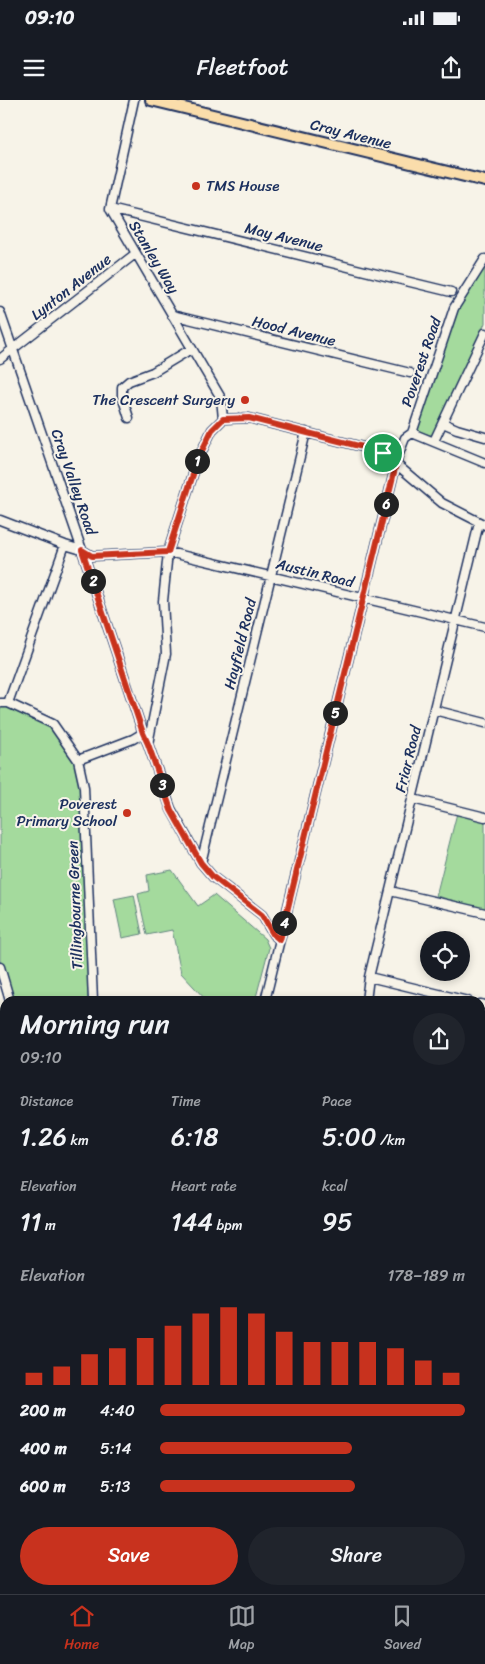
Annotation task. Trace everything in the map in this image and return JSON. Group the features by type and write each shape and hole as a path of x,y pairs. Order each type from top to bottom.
{"main road":[{"name":"Cray Avenue","path":"151,100 176,103 485,181"}],"street":[{"path":"110,209 134,100"},
{"name":"Stanley Way","path":"110,209 220,398 223,419"},
{"name":"May Avenue","path":"110,209 451,292"},
{"name":"Lynton Avenue","path":"0,360 135,254"},
{"name":"Poverest Road","path":"266,996 397,460 405,438 412,433 454,308 485,259"},
{"name":"Cray Valley Road","path":"0,312 171,810 201,863 213,877 262,915 273,934 280,940"},
{"name":"Hood Avenue","path":"172,315 410,373"},
{"path":"434,441 485,334"},
{"path":"130,418 122,396 122,387 129,380 153,372 191,349"},
{"path":"148,744 166,654 164,601 168,552 198,459 212,430 223,419 249,418 306,432 397,460 442,503 482,524"},
{"path":"443,423 485,437"},
{"name":"Hayfield Road","path":"201,863 306,432"},
{"path":"412,433 485,463"},
{"name":"Austin Road","path":"0,520 82,550 92,556 168,552 485,627"},
{"name":"Friar Road","path":"367,996 369,977 434,710 482,524"},
{"path":"4,703 66,545"},
{"name":"Tillingbourne Green","path":"4,703 53,724 78,760 84,787 93,996"},
{"path":"434,710 485,723"},
{"path":"78,760 133,739 143,733"},
{"path":"413,799 485,817"},
{"path":"390,891 485,913"},
{"path":"0,967 9,996"},
{"path":"369,977 447,996"}],"green space":[{"path":"485,266 485,323 433,436 415,430 461,302"},
{"path":"0,707 12,707 51,726 71,752 81,782 90,996 10,996 0,960"},
{"path":"457,813 485,820 485,909 436,896"},
{"path":"172,870 198,906 214,895 265,939 269,948 256,996 202,996 181,973 172,930 147,935 138,894 149,891 147,875"},
{"path":"134,895 142,934 122,938 114,899"}],"place":[{"name":"TMS House","path":"196,186"},
{"name":"The Crescent Surgery","path":"245,400"},
{"name":"Poverest Primary School","path":"127,813"}],"route":[{"path":"249,418 383,453 398,456 280,940 273,934 262,915 213,877 201,863 171,810 143,733 82,550 92,556 168,552 198,459 212,430 223,419 249,418"}]}
